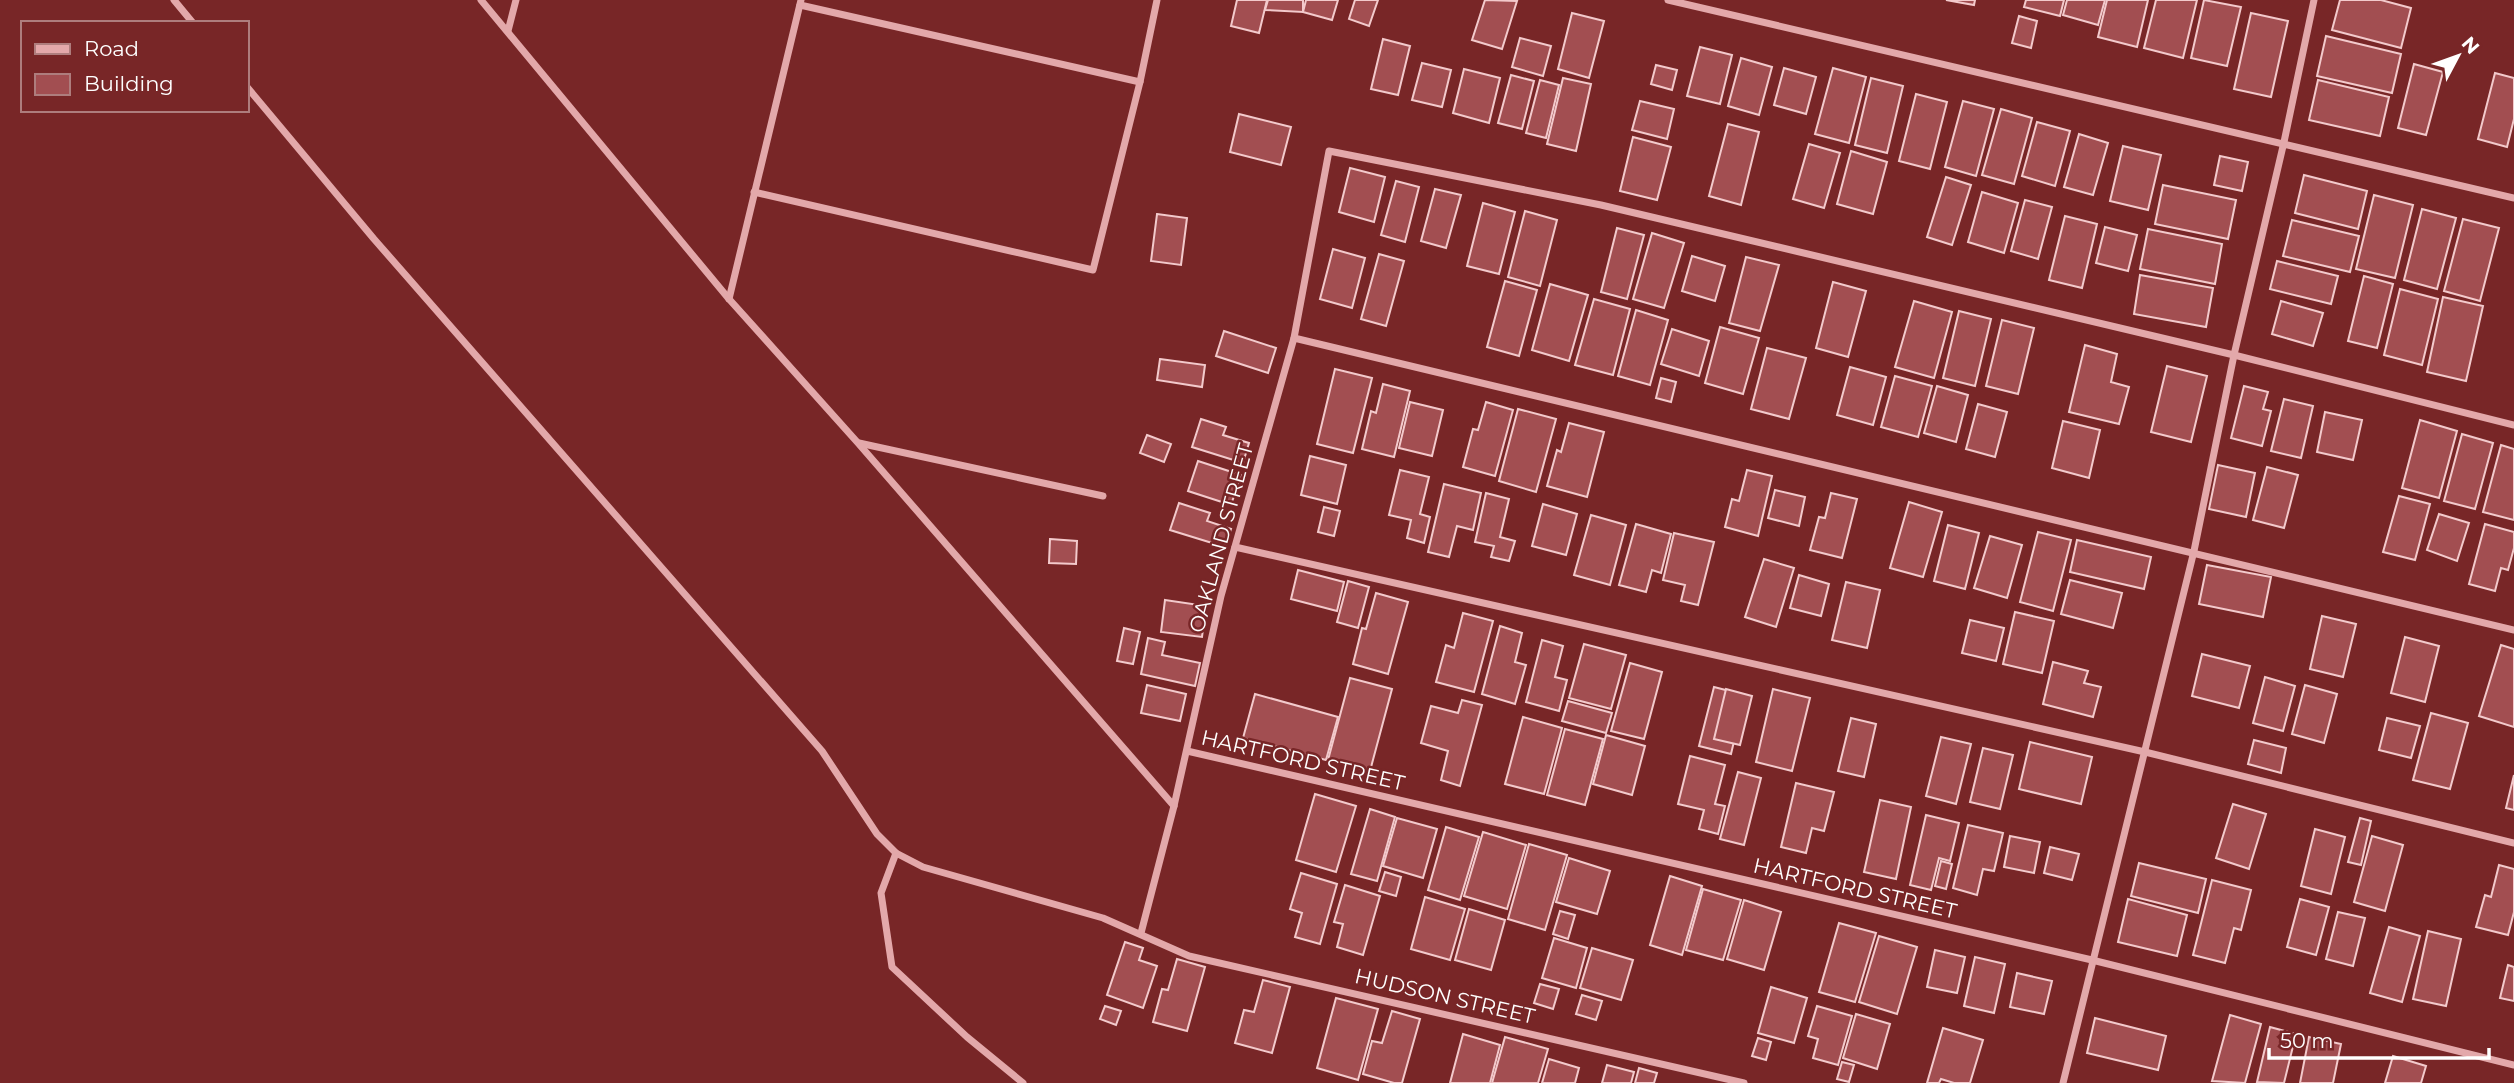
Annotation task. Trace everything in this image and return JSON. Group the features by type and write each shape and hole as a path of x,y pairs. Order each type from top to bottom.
{"street":[{"path":"174,0 191,21"},
{"path":"481,0 729,299 1174,806"},
{"path":"508,31 516,0"},
{"path":"754,192 1093,270 1140,82 1157,0"},
{"path":"1668,0 2284,142 2514,198"},
{"path":"2063,1083 2194,551 2234,355 2314,0"},
{"path":"729,299 801,2 1140,82"},
{"path":"248,88 374,239 822,751 877,834 896,853 881,893 892,967 967,1037 1023,1083"},
{"name":"OAKLAND STREET","path":"1141,933 1174,806 1221,596 1294,338 1329,151 1601,205 2234,355"},
{"path":"1294,338 2194,551 2514,630"},
{"path":"2234,355 2514,425"},
{"path":"858,443 1103,496"},
{"path":"1235,547 2145,752 2514,844"},
{"name":"HARTFORD STREET","path":"1187,751 2092,960 2514,1065"},
{"name":"HUDSON STREET","path":"896,853 923,867 1103,918 1189,956 1744,1083"}],"building":[{"path":"1237,0 1267,0 1259,33 1231,26"},
{"path":"1268,0 1303,0 1303,12 1265,10"},
{"path":"1306,0 1338,0 1332,20 1303,12"},
{"path":"1355,0 1378,0 1369,26 1349,19"},
{"path":"1485,0 1517,1 1502,49 1472,40"},
{"path":"1946,0 1975,0 1974,5"},
{"path":"2026,0 2064,0 2060,16 2024,7"},
{"path":"2067,0 2105,0 2098,25 2063,15"},
{"path":"2107,0 2148,0 2137,47 2098,37"},
{"path":"2156,0 2197,0 2183,58 2144,48"},
{"path":"2204,0 2241,7 2227,66 2191,58"},
{"path":"2340,0 2381,0 2411,8 2401,48 2332,30"},
{"path":"1572,13 1604,21 1589,78 1558,69"},
{"path":"2251,13 2288,21 2271,97 2234,89"},
{"path":"2019,16 2037,21 2031,48 2012,43"},
{"path":"2326,36 2401,54 2392,93 2317,76"},
{"path":"1520,38 1551,46 1543,76 1512,67"},
{"path":"1383,39 1410,46 1398,95 1371,89"},
{"path":"1700,47 1732,55 1720,104 1687,96"},
{"path":"1741,58 1772,67 1759,115 1728,106"},
{"path":"1422,63 1451,70 1442,107 1412,100"},
{"path":"2414,64 2443,72 2426,135 2398,128"},
{"path":"1656,65 1677,70 1672,90 1651,84"},
{"path":"1784,68 1816,77 1806,114 1774,105"},
{"path":"1833,68 1866,77 1849,143 1815,134"},
{"path":"1464,69 1500,78 1489,123 1453,113"},
{"path":"2495,73 2514,78 2514,119 2507,147 2478,139"},
{"path":"1511,75 1534,81 1522,129 1498,123"},
{"path":"1563,78 1591,84 1576,151 1547,144"},
{"path":"1871,78 1903,86 1887,153 1855,145"},
{"path":"1540,80 1559,85 1546,138 1526,133"},
{"path":"2318,80 2389,97 2380,136 2309,120"},
{"path":"1916,94 1947,102 1930,169 1899,161"},
{"path":"1640,101 1674,109 1667,139 1632,130"},
{"path":"1963,101 1994,109 1976,176 1945,167"},
{"path":"2001,109 2032,118 2014,184 1982,175"},
{"path":"1239,114 1291,127 1281,165 1230,152"},
{"path":"2037,122 2070,131 2055,186 2022,176"},
{"path":"1728,124 1759,132 1741,205 1709,196"},
{"path":"2079,134 2108,143 2093,195 2064,187"},
{"path":"1633,137 1671,147 1657,200 1620,191"},
{"path":"1809,144 1840,153 1824,208 1793,199"},
{"path":"2123,146 2161,155 2148,210 2110,201"},
{"path":"1851,151 1887,162 1873,214 1837,204"},
{"path":"2220,156 2248,162 2242,191 2214,185"},
{"path":"1350,168 1385,177 1374,222 1339,212"},
{"path":"2304,175 2367,191 2358,229 2295,213"},
{"path":"1946,177 1971,185 1952,245 1927,237"},
{"path":"1396,181 1419,187 1405,242 1381,235"},
{"path":"2163,185 2236,200 2228,239 2155,224"},
{"path":"1435,189 1461,195 1446,248 1421,241"},
{"path":"1982,192 2018,203 2004,253 1968,242"},
{"path":"2374,195 2413,205 2395,278 2356,269"},
{"path":"2025,200 2052,207 2038,259 2011,251"},
{"path":"1483,203 1515,212 1499,274 1467,266"},
{"path":"2422,209 2456,218 2437,289 2404,280"},
{"path":"1525,211 1557,220 1540,286 1508,277"},
{"path":"1157,214 1187,218 1181,265 1151,261"},
{"path":"2065,216 2097,224 2082,288 2049,280"},
{"path":"2463,219 2499,228 2480,301 2444,291"},
{"path":"2292,220 2359,236 2350,272 2283,256"},
{"path":"2105,227 2137,235 2128,271 2096,263"},
{"path":"1617,228 1644,235 1627,299 1601,292"},
{"path":"2148,229 2222,244 2215,284 2140,269"},
{"path":"1652,233 1684,243 1664,308 1633,299"},
{"path":"1333,249 1365,258 1352,308 1320,299"},
{"path":"1379,254 1404,261 1386,326 1361,319"},
{"path":"1692,256 1725,266 1715,301 1682,291"},
{"path":"1746,257 1779,265 1760,331 1729,323"},
{"path":"2277,261 2338,276 2331,304 2270,289"},
{"path":"2140,275 2213,288 2206,327 2134,314"},
{"path":"2364,276 2393,284 2377,348 2348,341"},
{"path":"1505,281 1537,290 1519,356 1487,347"},
{"path":"1833,282 1866,291 1848,357 1816,348"},
{"path":"1550,284 1588,295 1569,361 1532,350"},
{"path":"2400,289 2438,299 2422,365 2384,355"},
{"path":"2443,297 2483,306 2466,381 2427,372"},
{"path":"1594,299 1630,309 1613,375 1575,365"},
{"path":"1914,301 1952,312 1934,378 1895,367"},
{"path":"2281,301 2323,313 2313,346 2272,334"},
{"path":"1636,310 1668,320 1650,385 1618,376"},
{"path":"1959,311 1991,319 1975,386 1943,378"},
{"path":"2002,320 2034,328 2018,394 1986,386"},
{"path":"1720,327 1759,338 1743,394 1705,383"},
{"path":"1672,329 1709,341 1699,376 1661,364"},
{"path":"1224,331 1276,348 1268,373 1216,356"},
{"path":"2085,345 2117,354 2111,382 2129,387 2119,424 2069,412"},
{"path":"1767,348 1806,358 1789,419 1751,409"},
{"path":"1160,359 1205,365 1202,387 1157,380"},
{"path":"2167,366 2207,376 2191,442 2151,432"},
{"path":"1850,367 1886,377 1873,425 1837,415"},
{"path":"1335,369 1372,378 1353,453 1317,444"},
{"path":"1895,376 1932,386 1918,437 1881,427"},
{"path":"1661,378 1676,382 1671,402 1656,398"},
{"path":"1383,384 1410,391 1394,457 1362,449 1371,411 1376,413"},
{"path":"1937,386 1968,395 1956,442 1924,433"},
{"path":"2244,386 2268,392 2263,409 2271,411 2262,446 2231,438"},
{"path":"2284,399 2313,406 2301,458 2271,451"},
{"path":"1410,402 1443,410 1432,456 1399,448"},
{"path":"1486,402 1513,410 1495,476 1463,467 1473,429 1478,430"},
{"path":"1978,404 2007,412 1995,457 1966,449"},
{"path":"1518,409 1556,419 1536,492 1499,481"},
{"path":"2325,412 2362,420 2353,460 2317,452"},
{"path":"1201,419 1226,427 1223,435 1249,443 1243,463 1192,447"},
{"path":"2420,420 2457,431 2439,498 2402,488"},
{"path":"2063,421 2100,430 2089,478 2052,468"},
{"path":"1569,423 1604,432 1587,497 1547,486 1557,450 1561,452"},
{"path":"2462,434 2493,443 2475,509 2444,501"},
{"path":"1147,435 1171,444 1164,462 1140,453"},
{"path":"2501,445 2514,449 2514,520 2483,512"},
{"path":"1310,456 1346,465 1337,504 1301,495"},
{"path":"1198,461 1241,475 1231,505 1188,491"},
{"path":"2218,465 2255,473 2246,517 2209,509"},
{"path":"2267,467 2298,475 2284,528 2253,520"},
{"path":"1400,470 1429,477 1420,514 1430,517 1424,543 1407,538 1411,520 1389,515"},
{"path":"1747,470 1772,476 1758,536 1725,527 1732,499 1739,501"},
{"path":"1444,484 1481,493 1473,530 1457,526 1449,557 1428,552"},
{"path":"1775,490 1805,497 1799,526 1768,518"},
{"path":"1486,493 1509,499 1500,537 1515,541 1509,561 1491,557 1494,546 1475,542"},
{"path":"1831,493 1857,499 1842,558 1810,550 1819,517 1825,518"},
{"path":"2399,496 2430,504 2415,560 2383,552"},
{"path":"1909,502 1942,512 1923,577 1890,568"},
{"path":"1179,503 1210,513 1207,521 1231,529 1225,547 1170,530"},
{"path":"1543,504 1577,514 1566,555 1532,546"},
{"path":"1324,507 1340,511 1334,536 1318,532"},
{"path":"2439,514 2469,523 2457,561 2427,550"},
{"path":"1591,515 1626,525 1610,585 1574,575"},
{"path":"1636,524 1671,534 1661,573 1652,570 1646,592 1619,585"},
{"path":"2485,524 2514,532 2514,548 2508,570 2501,568 2495,591 2469,584"},
{"path":"1948,525 1979,533 1965,589 1934,581"},
{"path":"2038,532 2071,540 2053,611 2020,602"},
{"path":"1674,533 1714,542 1698,605 1681,601 1685,585 1663,580"},
{"path":"1990,536 2022,545 2007,598 1974,588"},
{"path":"1050,539 1077,541 1076,564 1049,563"},
{"path":"2077,540 2151,557 2144,589 2070,572"},
{"path":"1764,559 1794,568 1776,627 1745,617"},
{"path":"2207,565 2271,577 2263,617 2199,604"},
{"path":"1298,570 1344,582 1337,611 1291,599"},
{"path":"1799,575 1829,584 1821,616 1790,608"},
{"path":"2070,580 2122,593 2113,628 2061,614"},
{"path":"1348,581 1369,587 1358,628 1337,622"},
{"path":"1846,582 1880,590 1867,648 1832,640"},
{"path":"1376,593 1408,602 1388,674 1353,664 1362,628 1366,629"},
{"path":"1165,600 1206,606 1202,637 1161,632"},
{"path":"2015,612 2054,621 2042,673 2003,664"},
{"path":"1463,613 1493,621 1474,692 1436,682 1446,645 1454,648"},
{"path":"2322,616 2356,624 2343,677 2310,669"},
{"path":"1970,620 2004,628 1996,661 1962,653"},
{"path":"1500,626 1522,633 1515,662 1526,665 1515,704 1482,694"},
{"path":"1124,628 1140,632 1133,664 1117,661"},
{"path":"2405,637 2439,646 2425,702 2391,693"},
{"path":"1148,638 1165,642 1162,655 1200,663 1195,686 1141,674"},
{"path":"1542,640 1563,646 1555,677 1567,680 1559,711 1526,702"},
{"path":"1584,644 1626,655 1611,709 1569,698"},
{"path":"2501,645 2514,649 2514,727 2479,716"},
{"path":"2202,654 2250,666 2239,708 2192,696"},
{"path":"2053,662 2088,671 2084,683 2101,687 2093,717 2043,704"},
{"path":"1630,663 1662,672 1644,739 1611,731"},
{"path":"2265,677 2295,686 2283,731 2253,723"},
{"path":"1350,678 1392,689 1370,771 1328,760"},
{"path":"1147,685 1186,694 1180,721 1141,713"},
{"path":"2305,685 2337,694 2324,743 2292,734"},
{"path":"1714,687 1745,695 1731,754 1699,746"},
{"path":"1726,689 1752,696 1740,745 1714,739"},
{"path":"1773,689 1810,698 1792,771 1756,762"},
{"path":"1255,694 1338,717 1326,760 1243,738"},
{"path":"1462,700 1482,705 1460,786 1441,780 1448,751 1421,743 1431,706 1458,713"},
{"path":"1568,701 1612,713 1606,733 1562,721"},
{"path":"2431,713 2468,723 2450,789 2413,780"},
{"path":"1523,717 1562,728 1544,794 1505,784"},
{"path":"1851,718 1876,724 1864,777 1838,771"},
{"path":"2387,718 2420,726 2411,758 2379,750"},
{"path":"1565,729 1603,739 1585,805 1547,795"},
{"path":"1606,735 1645,746 1632,795 1593,784"},
{"path":"1941,737 1971,744 1956,804 1926,796"},
{"path":"2254,740 2286,748 2281,773 2248,764"},
{"path":"2030,742 2092,757 2081,804 2019,789"},
{"path":"1983,748 2013,755 2000,809 1970,802"},
{"path":"1690,756 1725,765 1715,804 1725,806 1718,834 1699,829 1704,810 1678,804"},
{"path":"1738,772 1761,778 1744,845 1720,839"},
{"path":"2514,775 2514,810 2506,808"},
{"path":"1796,783 1834,792 1824,831 1812,828 1806,853 1781,847"},
{"path":"1315,794 1356,806 1336,872 1296,860"},
{"path":"1880,800 1911,807 1896,879 1864,872"},
{"path":"2233,804 2266,814 2249,869 2216,858"},
{"path":"1370,809 1395,817 1377,881 1351,874"},
{"path":"1926,815 1959,823 1950,861 1939,858 1931,890 1910,885"},
{"path":"1397,818 1437,829 1423,878 1383,866"},
{"path":"2360,818 2371,821 2361,865 2348,862"},
{"path":"1968,825 2003,833 1994,871 1983,869 1977,895 1953,888"},
{"path":"1446,827 1479,837 1460,900 1428,890"},
{"path":"2315,829 2345,837 2331,894 2301,886"},
{"path":"1483,832 1526,845 1507,909 1464,896"},
{"path":"2010,836 2040,842 2034,873 2004,867"},
{"path":"2372,836 2403,845 2385,911 2354,902"},
{"path":"1529,844 1567,855 1545,930 1508,919"},
{"path":"2050,847 2079,854 2072,880 2044,873"},
{"path":"1569,858 1610,871 1597,914 1556,902"},
{"path":"1941,861 1952,864 1946,889 1935,886"},
{"path":"2139,863 2206,879 2198,913 2131,896"},
{"path":"2499,865 2514,869 2514,912 2508,935 2476,927 2485,895 2491,897"},
{"path":"1385,872 1401,877 1396,896 1379,891"},
{"path":"1301,873 1337,884 1320,944 1295,937 1302,913 1290,909"},
{"path":"1670,876 1702,886 1682,955 1650,945"},
{"path":"2212,880 2251,890 2241,930 2234,928 2225,963 2193,955"},
{"path":"1345,885 1380,896 1363,955 1337,947 1343,924 1334,922"},
{"path":"1703,889 1741,900 1723,960 1686,950"},
{"path":"1425,897 1465,909 1450,960 1411,949"},
{"path":"2128,899 2187,915 2177,956 2118,942"},
{"path":"2300,899 2329,907 2316,955 2287,947"},
{"path":"1744,900 1781,912 1764,970 1727,959"},
{"path":"1469,909 1505,920 1491,970 1455,960"},
{"path":"1560,911 1575,915 1568,939 1553,934"},
{"path":"2338,912 2365,918 2353,966 2326,959"},
{"path":"1839,923 1876,933 1855,1002 1819,992"},
{"path":"2389,927 2420,936 2402,1002 2370,993"},
{"path":"2428,931 2461,939 2446,1006 2413,999"},
{"path":"1879,936 1917,947 1897,1014 1859,1002"},
{"path":"1554,938 1587,948 1576,988 1542,978"},
{"path":"1125,942 1143,948 1139,960 1157,966 1143,1008 1107,995"},
{"path":"1592,948 1633,960 1621,1000 1580,988"},
{"path":"1935,950 1965,957 1957,993 1927,987"},
{"path":"1975,957 2005,964 1994,1013 1964,1006"},
{"path":"1177,959 1205,967 1187,1031 1153,1022 1162,989 1168,990"},
{"path":"2508,965 2514,967 2514,1001 2500,998"},
{"path":"2017,973 2052,981 2044,1014 2010,1007"},
{"path":"1263,980 1290,987 1272,1053 1235,1043 1244,1010 1254,1012"},
{"path":"1540,984 1559,989 1553,1009 1534,1003"},
{"path":"1771,987 1807,998 1794,1043 1758,1033"},
{"path":"1582,995 1602,1001 1596,1020 1576,1014"},
{"path":"1336,998 1378,1009 1358,1080 1317,1068"},
{"path":"1105,1006 1121,1011 1116,1025 1100,1019"},
{"path":"1817,1006 1852,1016 1838,1065 1813,1058 1818,1039 1808,1036"},
{"path":"1392,1011 1420,1019 1402,1083 1363,1074 1372,1041 1382,1043"},
{"path":"1856,1014 1890,1024 1877,1069 1843,1058"},
{"path":"2230,1015 2261,1024 2245,1083 2212,1081"},
{"path":"2095,1018 2166,1036 2158,1070 2087,1053"},
{"path":"2270,1027 2296,1034 2284,1083 2257,1082"},
{"path":"1943,1028 1983,1040 1970,1083 1954,1083 1941,1079 1939,1083 1927,1083"},
{"path":"1463,1034 1500,1045 1490,1083 1450,1083"},
{"path":"1505,1037 1548,1049 1538,1083 1492,1083"},
{"path":"2309,1037 2341,1044 2333,1083 2300,1083"},
{"path":"1758,1038 1771,1042 1766,1060 1752,1056"},
{"path":"2393,1056 2426,1066 2421,1083 2385,1083"},
{"path":"1549,1059 1579,1068 1575,1083 1542,1083"},
{"path":"1842,1062 1854,1065 1849,1082 1837,1079"},
{"path":"1607,1065 1634,1072 1631,1083 1602,1083"},
{"path":"1639,1068 1657,1073 1654,1083 1635,1083"}]}
